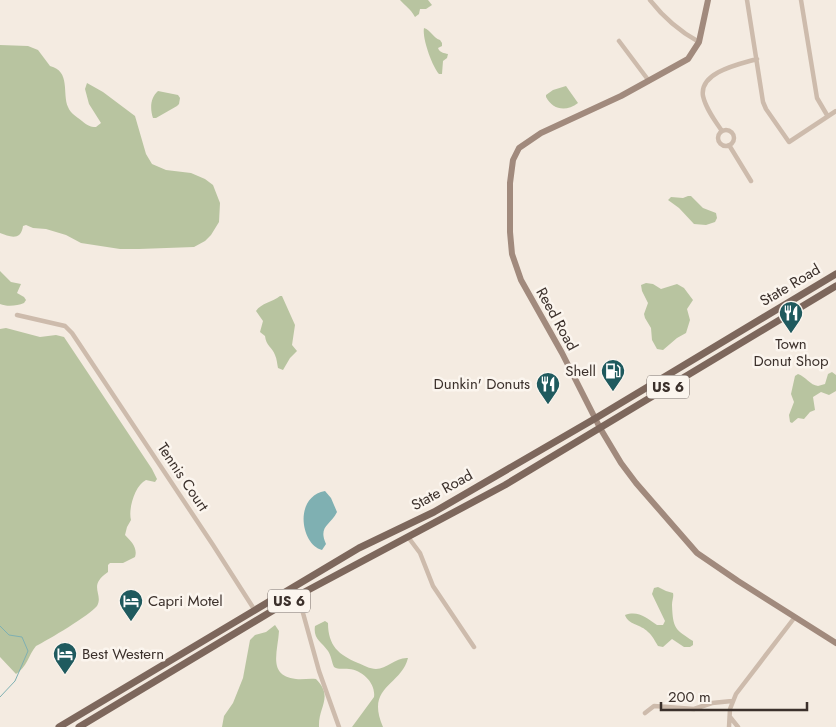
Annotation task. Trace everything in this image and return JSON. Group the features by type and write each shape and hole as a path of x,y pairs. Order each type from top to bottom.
{"main road":[{"name":"State Road","path":"59,727 254,609 359,548 434,512 596,418 836,274"},
{"name":"State Road","path":"80,727 297,596 505,486 836,286"}],"street":[{"path":"650,0 668,22 699,42"},
{"name":"Reed Road","path":"708,0 699,42 688,59 600,106 534,136 520,148 512,167 509,212 514,263 600,428 627,471 697,553 836,643"},
{"path":"747,0 763,102 789,142 836,110"},
{"path":"801,0 817,98 827,115"},
{"path":"619,41 649,81"},
{"path":"722,131 706,105 703,95 704,87 708,80 723,69 757,59"},
{"path":"726,130 732,134 733,139 729,145 725,146 719,142 718,135 722,131 726,130"},
{"path":"729,145 751,181"},
{"name":"Tennis Court","path":"17,315 65,326 91,360 254,609"},
{"path":"434,512 438,521"},
{"path":"408,537 420,553 437,593 474,648"},
{"path":"297,596 317,665 339,727"},
{"path":"729,727 732,701 795,617"},
{"path":"235,621 241,630"},
{"path":"143,677 148,686"},
{"path":"645,713 654,706 694,709 712,703 732,701"},
{"path":"730,717 738,727"}],"green space":[{"path":"400,0 428,0 432,5 426,9 420,9 419,14 415,17"},
{"path":"424,28 440,40 442,46 438,48 440,51 448,54 447,58 443,61 442,74 439,74 436,70 431,59 426,45"},
{"path":"0,45 28,46 38,50 50,66 61,73 65,84 68,107 85,124 96,127 101,123 89,104 85,89 87,83 103,92 135,116 146,154 152,164 166,170 191,173 213,185 220,203 219,222 211,235 194,247 120,249 81,243 66,235 26,225 23,226 20,234 15,237 0,233"},
{"path":"566,86 578,103 569,108 560,108 552,105 546,95 553,90"},
{"path":"158,91 178,95 180,98 179,104 153,118 151,104 153,97"},
{"path":"691,196 703,208 716,213 717,218 715,222 706,225 694,224 679,208 668,200 671,197 683,198"},
{"path":"0,271 11,282 21,284 17,293 24,297 26,300 24,303 12,306 0,304"},
{"path":"646,283 653,284 661,289 677,284 684,288 693,300 687,309 690,320 686,333 663,350 657,349 652,340 651,328 645,318 644,314 648,303 641,285"},
{"path":"282,296 295,325 292,345 297,351 283,370 278,368 274,352 265,336 260,332 263,321 256,311 261,306"},
{"path":"6,328 40,337 56,335 64,337 157,479 155,482 146,480 142,483 136,492 132,504 131,520 125,535 135,548 135,557 123,563 110,563 108,565 108,572 98,582 99,602 97,606 78,621 36,646 23,668 16,674 0,657 0,329"},
{"path":"832,372 836,375 836,391 829,395 821,392 813,397 815,410 810,412 804,419 798,418 792,423 790,422 789,415 794,402 791,394 795,376 798,374 818,386 825,384 828,374"},
{"path":"658,587 673,593 674,624 679,631 693,641 693,645 690,647 684,647 672,639 663,647 658,646 645,629 629,621 625,615 638,614 657,625 663,625 665,621 652,594 654,588"},
{"path":"325,621 328,623 330,638 336,649 345,657 369,668 384,667 399,659 408,658 399,675 381,695 378,703 383,727 352,727 374,697 373,687 367,678 359,672 334,667 329,653 315,634 315,626"},
{"path":"275,625 279,631 276,661 281,673 296,679 316,679 324,691 325,697 319,727 222,727 224,716 233,703 243,678 250,640 255,635 266,632"}],"water":[{"path":"325,491 331,498 337,512 324,530 326,544 322,550 309,540 305,531 304,511 308,502 315,495"}],"waterway":[{"path":"0,626 9,635 22,637 28,651 15,681 0,697"}],"place":[{"name":"Town Donut Shop","path":"791,334"},
{"name":"Shell","path":"613,392"},
{"name":"Dunkin' Donuts","path":"548,405"},
{"name":"Capri Motel","path":"131,622"},
{"name":"Best Western","path":"65,675"}]}
